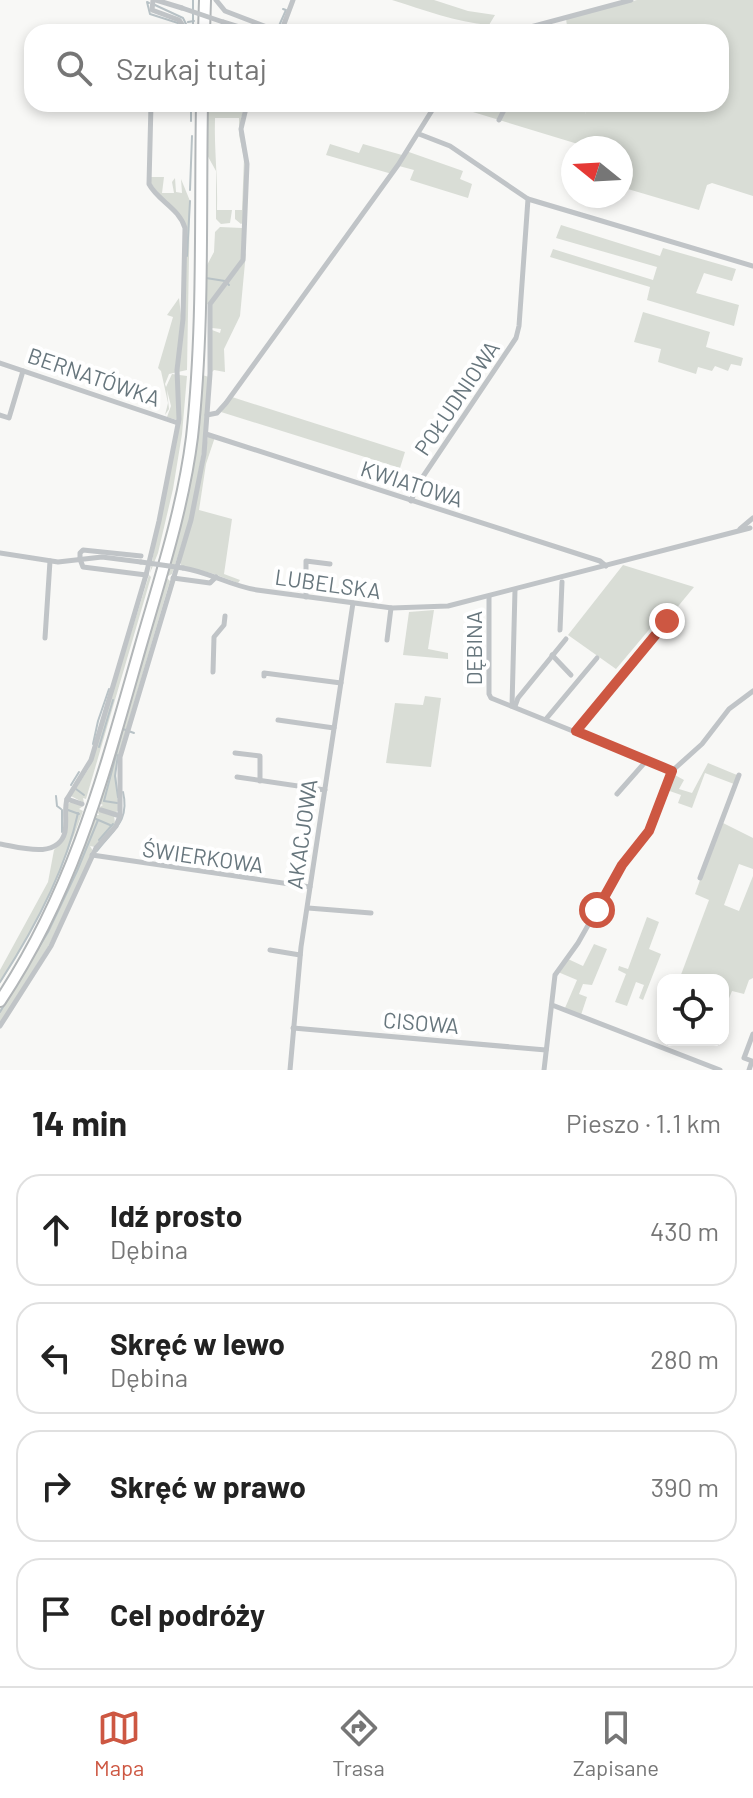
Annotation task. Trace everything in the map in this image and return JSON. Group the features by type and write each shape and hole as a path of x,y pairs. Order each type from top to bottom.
{"highway":[{"path":"201,24 202,0"},
{"path":"0,1001 54,906 97,799 177,520 189,460 194,373 200,112"},
{"path":"0,991 54,894 89,806 172,510 194,373"}],"street":[{"path":"182,24 179,20 152,10 154,0 229,24"},
{"path":"216,0 225,11 260,24"},
{"path":"284,24 293,0"},
{"path":"542,24 631,0"},
{"path":"0,844 52,848 64,834 67,799 92,757 146,575 178,423 177,373 183,319 185,228 180,216 149,184 151,112"},
{"path":"0,1026 51,946 92,855 120,816 119,760 193,511 206,434 210,304 240,267 244,257 247,164 241,129 245,112"},
{"path":"207,415 220,411 419,134 431,112"},
{"path":"499,120 503,112"},
{"path":"419,134 450,146 528,199 753,266"},
{"name":"POŁUDNIOWA","path":"411,501 418,484 516,338 528,199"},
{"name":"BERNATÓWKA","path":"0,363 178,423"},
{"path":"0,415 9,418 23,371"},
{"name":"KWIATOWA","path":"206,434 603,562 606,566"},
{"name":"LUBELSKA","path":"0,553 50,561 102,557 141,559 216,577 246,588 391,608 448,606 606,566 751,524"},
{"path":"80,559 83,567 146,575"},
{"path":"45,638 50,561"},
{"path":"306,597 306,561 330,564"},
{"path":"173,578 210,583 216,577"},
{"path":"305,579 327,583"},
{"path":"560,630 562,582"},
{"path":"513,706 515,590"},
{"name":"DĘBINA","path":"489,597 489,694 492,699 672,771"},
{"name":"AKACJOWA","path":"290,1070 300,955 353,603"},
{"path":"387,640 391,608"},
{"path":"213,672 214,637 224,625 225,616"},
{"path":"576,731 667,621"},
{"path":"513,706 566,639"},
{"path":"552,655 571,675"},
{"path":"546,719 597,658"},
{"path":"264,676 264,673 341,683"},
{"path":"544,1070 555,975 578,943 622,865 649,831 672,771 700,746 733,705 753,691"},
{"path":"278,720 334,728"},
{"path":"235,753 260,756 260,781"},
{"path":"617,794 647,760"},
{"path":"700,878 739,775"},
{"path":"237,777 325,790"},
{"path":"67,799 82,804"},
{"path":"101,810 120,816"},
{"name":"ŚWIERKOWA","path":"92,855 310,887"},
{"path":"308,908 371,913"},
{"path":"270,950 300,955"},
{"path":"553,1006 720,1070"},
{"name":"CISOWA","path":"293,1028 546,1050"},
{"path":"749,1070 752,1061 744,1058 753,1034"}],"shaded area":[{"path":"392,0 434,0 468,11 495,15 490,24 483,24"},
{"path":"637,0 753,0 753,196 712,183 707,185 699,210 633,191 633,136 561,136 561,139 473,112 729,112 729,24 567,24 566,19"},
{"path":"207,112 243,112 241,119 245,158 244,222 241,224 235,219 235,210 242,210 244,158 239,118 215,118 217,210 232,210 230,223 221,224 216,219 216,171 206,153"},
{"path":"330,144 359,153 363,144 402,155 406,151 463,171 460,179 472,184 468,198 410,180 414,170 399,166 392,174 326,155"},
{"path":"151,177 164,177 162,193 174,193 172,182 175,178 176,192 182,193 181,179 190,201 187,370 169,374 165,384 166,387 172,374 187,376 182,434 173,489 158,553 150,573 177,420 167,417 171,406 167,390 169,409 165,415 168,403 158,368 173,317 167,315 179,298 183,332 185,224 151,184"},
{"path":"561,225 660,256 663,248 736,269 732,281 704,273 696,293 739,305 734,326 647,300 650,287 550,257 553,249 653,280 657,267 556,238"},
{"path":"220,227 242,228 242,259 203,307 206,267 214,252 215,232"},
{"path":"246,252 240,316 224,349 225,372 212,372 212,330 220,333 221,329 212,328 210,308 214,297 240,268"},
{"path":"643,312 710,332 706,347 743,358 741,366 731,364 728,371 715,366 712,371 698,367 696,374 658,362 661,349 634,342"},
{"path":"199,374 209,377 205,435 191,515 172,574 168,576 166,575"},
{"path":"232,397 405,452 400,468 221,412"},
{"path":"208,437 215,437 206,464 199,510 232,519 224,574 240,580 238,583 181,566 181,563 178,565 193,515"},
{"path":"623,565 694,587 675,610 669,606 616,669 568,635"},
{"path":"149,575 151,577 84,803 71,796 89,768"},
{"path":"166,577 170,581 118,757 119,810 115,813 98,808 103,805 99,803"},
{"path":"434,610 428,649 448,653 448,659 403,655 409,612"},
{"path":"425,696 441,698 431,767 386,763 395,703 423,705"},
{"path":"708,763 737,775 734,784 705,773 692,808 678,803 681,795 664,789 673,774 684,780 679,789 692,793"},
{"path":"70,802 83,806 79,809 83,811 75,834 36,921 0,984 0,970 48,882 54,850 62,841"},
{"path":"97,811 114,816 115,823 95,847 90,846 93,851 49,945 0,1023 0,1009 41,942 74,875 95,815 99,815"},
{"path":"721,822 753,838 753,869 739,864 724,905 739,911 753,876 753,978 749,980 744,994 732,991 729,998 729,974 681,974 709,900 695,894"},
{"path":"647,917 659,922 649,949 661,954 643,1000 639,998 644,985 636,982 627,1006 615,1002 626,974 618,970 619,966 628,969"},
{"path":"594,944 607,949 592,985 583,984 579,994 587,997 581,1015 565,1008 577,980 558,972 568,959 583,966"}],"waterway":[{"path":"193,0 193,24"},
{"path":"149,3 150,14 178,23"},
{"path":"155,5 183,18 186,24"},
{"path":"280,24 286,10 283,9"},
{"path":"188,22 194,21"},
{"path":"191,112 191,121"},
{"path":"190,190 192,136"},
{"path":"187,256 190,201"},
{"path":"206,278 225,281 229,285"},
{"path":"132,695 159,602"},
{"path":"93,744 109,689"},
{"path":"99,747 113,700"},
{"path":"104,801 129,705"},
{"path":"123,729 134,733"},
{"path":"118,755 115,776 118,797"},
{"path":"71,785 79,772"},
{"path":"76,789 84,795"},
{"path":"97,851 122,818 123,792"},
{"path":"56,796 57,806 61,809"},
{"path":"104,801 117,803"},
{"path":"62,810 62,832"},
{"path":"68,810 79,814"},
{"path":"0,982 46,901 65,858 78,813"},
{"path":"96,819 110,825"},
{"path":"0,1012 48,932 98,820"},
{"path":"99,840 113,824"}],"route":[{"path":"597,910 622,865 649,831 672,771 576,731 667,621"}]}
